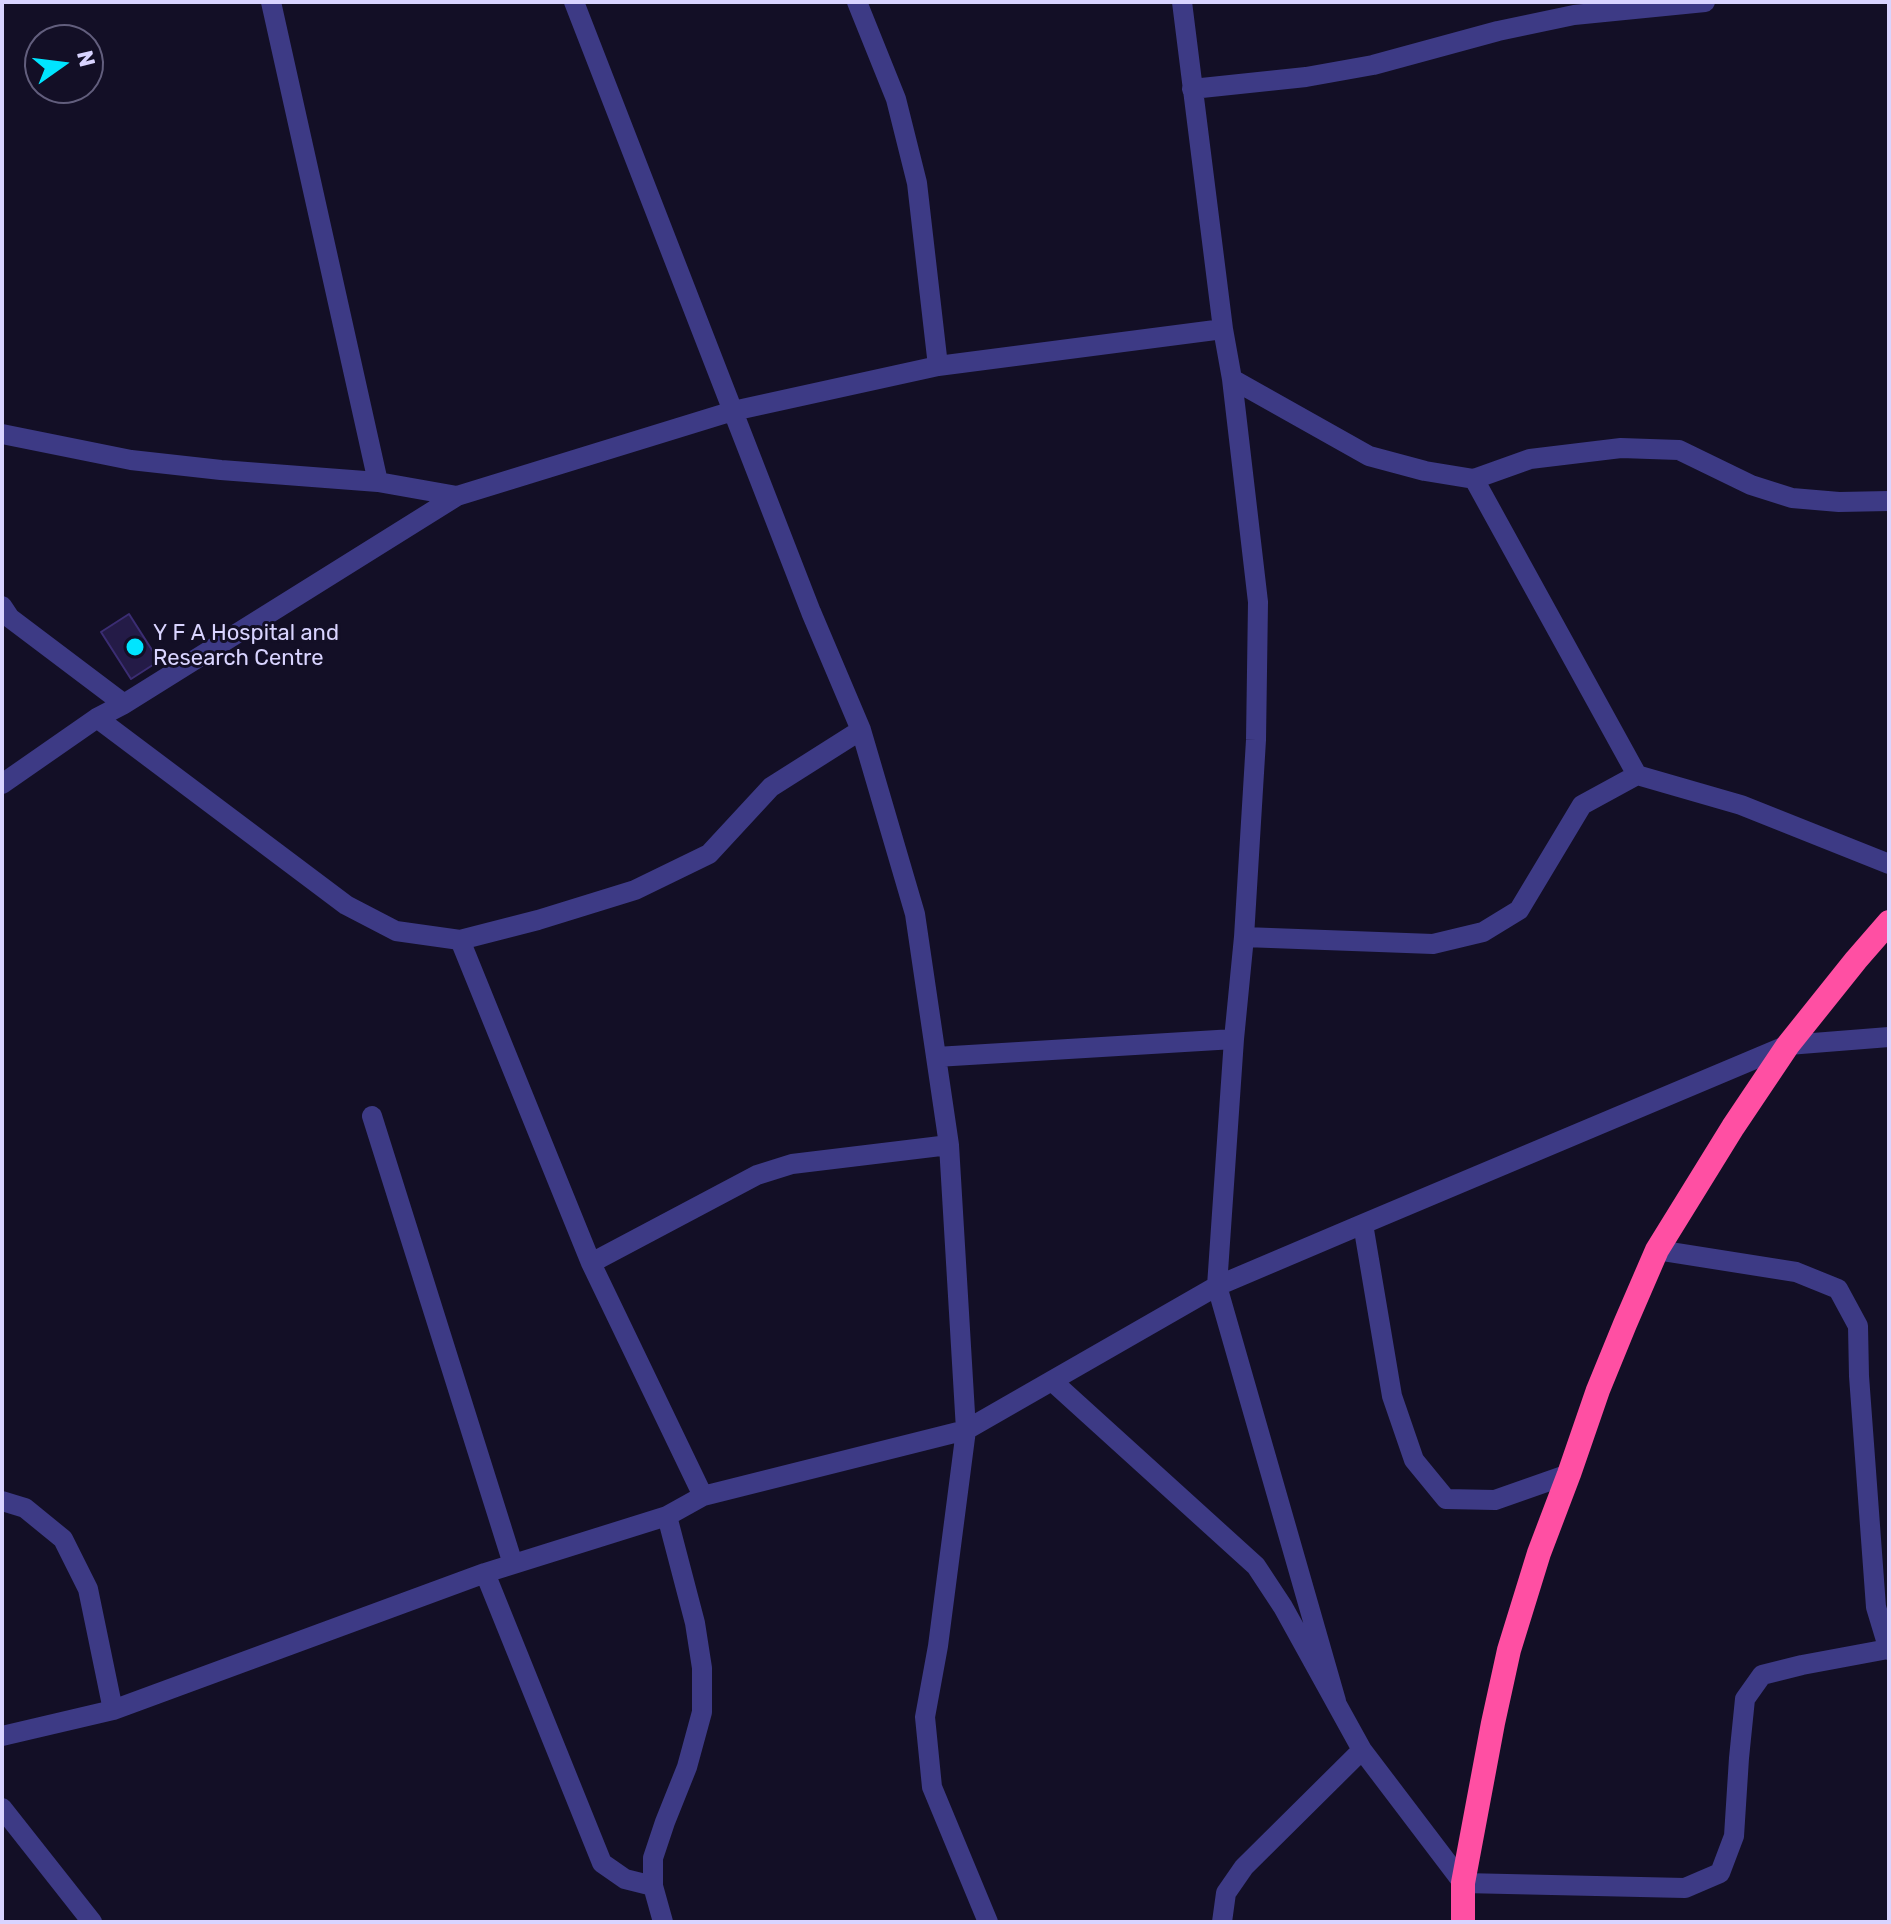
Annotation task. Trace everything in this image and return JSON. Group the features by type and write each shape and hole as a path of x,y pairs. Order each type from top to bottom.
{"highway":[{"path":"1463,1922 1463,1883 1509,1650 1539,1553 1598,1390 1657,1250 1788,1045 1889,922"}],"street":[{"path":"271,2 378,482"},
{"path":"574,2 811,612 861,730 915,914 949,1145 966,1430 938,1646 925,1717 932,1787 988,1922"},
{"path":"857,2 896,99 917,183 938,366"},
{"path":"1182,2 1258,602 1256,740 1217,1286 1336,1701"},
{"path":"1192,89 1306,77 1373,65 1498,31 1574,15 1705,2"},
{"path":"2,784 97,718 457,496 733,411 938,366 1223,329"},
{"path":"1232,379 1369,456 1425,471 1474,479 1530,459 1621,448 1679,450 1751,485 1792,498 1839,502 1889,501"},
{"path":"2,434 131,460 378,482 457,496"},
{"path":"1474,479 1637,775"},
{"path":"2,606 10,618 124,704"},
{"path":"97,718 346,905 396,931 460,940 635,890 709,854 771,787 861,730"},
{"path":"1244,937 1433,944 1483,932 1519,910 1582,805 1637,775 1741,805 1889,864"},
{"path":"460,940 591,1263 703,1496"},
{"path":"2,1736 113,1710 485,1573 667,1516 703,1496 966,1430 1217,1286 1788,1045 1889,1037"},
{"path":"936,1057 1234,1039"},
{"path":"372,1116 513,1564"},
{"path":"591,1263 757,1175 792,1164 949,1145"},
{"path":"1363,1224 1392,1396 1414,1460 1446,1499 1495,1500 1569,1474"},
{"path":"1052,1381 1256,1566 1283,1607 1362,1750 1463,1883 1685,1888 1720,1873 1734,1836 1745,1699 1762,1675 1889,1650 1876,1607 1858,1326 1838,1289 1796,1272 1657,1250"},
{"path":"2,1501 25,1508 63,1539 88,1589 113,1710"},
{"path":"663,1922 653,1886 653,1858 687,1767 702,1712 702,1668 695,1623 667,1516"},
{"path":"485,1573 602,1863 625,1879 653,1886"},
{"path":"1222,1922 1226,1893 1244,1867 1362,1750"},
{"path":"2,1808 92,1922"}],"building":[{"path":"129,614 159,661 131,679 101,632"}],"place":[{"name":"Y F A Hospital and Research Centre","path":"135,647"}]}
